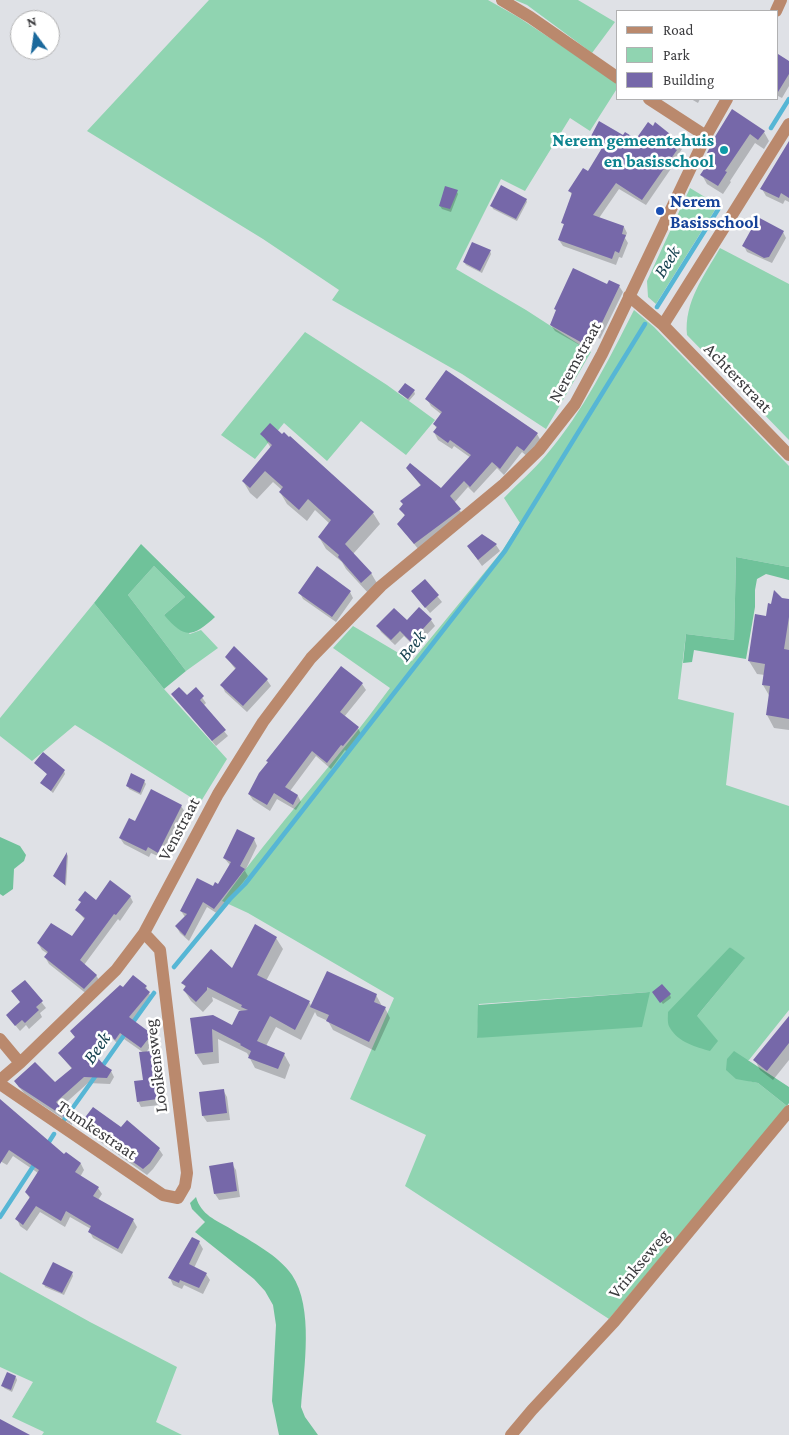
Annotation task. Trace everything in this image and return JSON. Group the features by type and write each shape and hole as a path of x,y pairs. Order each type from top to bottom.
{"street":[{"path":"502,0 530,17 616,77"},
{"path":"652,100 706,136"},
{"name":"Neremstraat","path":"381,586 504,484 539,450 575,404 602,354 706,136 726,100"},
{"path":"663,325 789,124"},
{"name":"Achterstraat","path":"629,296 663,325 789,455"},
{"name":"Venstraat","path":"0,1080 116,970 144,933 218,794 263,722 311,658 381,586"},
{"name":"Looikensweg","path":"144,933 160,950 186,1173 185,1186 178,1198"},
{"path":"0,1039 20,1063"},
{"name":"Tumkestraat","path":"0,1084 163,1195 178,1198"},
{"name":"Vrinkseweg","path":"511,1435 614,1322 789,1111"}],"green space":[{"path":"209,0 488,0 518,17 616,82 616,90 590,131 570,118 525,191 501,179 456,269 526,310 591,352 546,429 462,374 332,300 339,290 263,239 87,131"},
{"path":"515,0 578,0 615,22 592,53 527,5"},
{"path":"690,188 718,205 656,304 648,297 647,281"},
{"path":"720,248 789,284 789,440 687,335 687,323 692,300"},
{"path":"634,310 654,327 789,466 789,567 736,557 734,640 686,634 678,699 734,713 726,785 789,806 789,1010 749,1060 747,1060 749,1081 758,1083 787,1106 609,1319 405,1186 426,1135 350,1099 394,998 248,913 222,901 390,688 333,648 353,626 412,661 502,551 520,523 504,498 542,460 572,421 595,385","holes":["730,947 744,959 697,1016","650,992 478,1038 477,1038 479,1004"]},
{"path":"305,332 387,385 435,420 406,455 361,421 327,461 284,423 255,459 221,435"},
{"path":"141,544 215,617 200,629 189,633 183,632 171,623 164,615 185,597 154,566 128,595 186,671 164,689 94,603"},
{"path":"736,557 789,567 789,580 766,574 757,579 755,607 746,659 694,650 692,662 683,663 686,634 734,640"},
{"path":"154,566 185,597 164,615 190,634 201,630 218,648 186,671 128,595"},
{"path":"94,603 164,689 227,759 200,803 75,725 32,761 0,736 0,718"},
{"path":"0,837 20,846 26,855 24,861 14,869 13,889 3,896 0,894"},
{"path":"730,947 745,958 697,1016 718,1041 710,1051 688,1043 673,1033 669,1026 668,1012"},
{"path":"650,992 642,1027 477,1038 478,1005"},
{"path":"734,1051 789,1087 789,1103 787,1106 758,1083 736,1079 726,1070 727,1059"},
{"path":"196,1197 205,1213 264,1249 280,1261 292,1275 299,1289 305,1321 306,1339 301,1407 305,1417 318,1435 279,1435 272,1401 276,1325 273,1305 265,1291 254,1279 195,1232 205,1222 192,1209 190,1203"},
{"path":"0,1272 177,1367 156,1422 182,1435 42,1435 44,1432 12,1417 33,1382 0,1367"}],"building":[{"path":"779,55 789,61 789,74 779,90"},
{"name":"Nerem gemeentehuis en basisschool","path":"732,109 765,131 758,140 750,134 725,171 727,172 718,186 700,175 713,156 707,153"},
{"path":"599,121 623,135 625,132 636,139 648,122 653,126 655,122 680,142 675,149 677,150 642,200 616,183 593,215 624,226 622,234 626,235 619,253 615,251 612,259 558,240 564,224 561,223 572,193 568,191 583,168 588,171 605,143 591,136"},
{"path":"789,141 789,198 781,193 779,198 760,189"},
{"path":"501,185 527,199 516,219 490,206"},
{"path":"445,186 458,190 450,209 439,206"},
{"path":"754,215 784,231 769,257 764,258 742,246 752,228 749,226"},
{"path":"472,242 491,250 480,271 463,262"},
{"path":"573,268 607,284 609,280 620,285 597,333 594,332 586,345 550,325 556,310 554,309"},
{"path":"446,370 538,433 524,451 517,446 500,469 492,462 470,487 464,481 450,496 461,509 414,544 397,524 405,515 399,509 403,504 400,501 421,485 406,468 410,463 441,488 471,455 450,440 448,443 433,432 437,427 433,424 442,412 425,399"},
{"path":"405,383 415,390 408,399 398,392"},
{"path":"270,423 282,434 284,432 290,436 374,512 345,544 372,573 361,583 338,557 339,555 318,537 331,520 308,499 299,510 279,492 283,487 265,471 250,488 242,481 272,445 260,434"},
{"path":"482,534 497,544 478,560 467,546"},
{"path":"317,566 351,591 332,617 298,593"},
{"path":"425,579 439,595 425,608 411,591"},
{"path":"774,590 782,598 789,599 789,617 784,649 789,650 789,719 766,715 770,686 762,685 765,664 748,661 755,614 766,616 768,603 771,604"},
{"path":"419,607 432,619 411,642 400,631 391,640 376,626 394,608 407,620"},
{"path":"234,646 268,679 243,706 220,685 236,668 225,657"},
{"path":"341,666 363,683 340,712 359,727 327,763 312,751 285,787 298,795 293,805 274,793 267,805 248,794 259,773 268,762 266,761"},
{"path":"179,687 187,695 196,687 204,696 200,700 226,730 212,741 171,694"},
{"path":"43,752 65,770 51,791 40,783 47,774 34,763"},
{"path":"131,773 145,780 140,793 126,786"},
{"path":"151,789 182,805 158,853 148,847 146,851 119,838 129,818 135,821"},
{"path":"237,829 255,838 240,866 245,869 214,909 203,902 185,936 175,926 187,914 180,911 197,878 213,886 215,882 218,884 231,862 223,858"},
{"path":"67,852 65,885 53,876"},
{"path":"110,880 131,896 116,915 114,914 80,960 97,975 84,989 44,957 48,952 37,943 51,923 72,936 85,918 75,910 81,902 78,900 85,891 96,900"},
{"path":"255,924 277,937 257,975 310,1001 295,1030 270,1016 257,1041 285,1053 278,1069 248,1058 251,1051 212,1029 213,1052 195,1054 190,1018 213,1015 232,1025 239,1011 248,1010 207,987 207,990 196,1002 183,990 186,986 181,983 211,949 232,968"},
{"path":"327,971 377,994 374,1002 386,1007 369,1042 326,1021 329,1015 310,1007"},
{"path":"133,975 147,986 145,988 150,992 129,1017 152,1034 141,1048 120,1033 115,1040 109,1034 91,1050 104,1065 112,1070 107,1078 84,1077 56,1102 70,1117 68,1119 19,1087 14,1081 35,1062 55,1082 72,1068 58,1053 75,1037 70,1031 120,985 123,987"},
{"path":"25,980 43,1001 36,1007 39,1010 25,1023 22,1020 15,1026 6,1015 20,1002 11,991"},
{"path":"662,984 671,994 660,1003 652,992"},
{"path":"789,1016 789,1043 767,1071 753,1060"},
{"path":"152,1051 157,1099 137,1102 134,1081 143,1080 139,1052"},
{"path":"224,1089 227,1113 202,1116 199,1092"},
{"path":"0,1099 64,1154 66,1152 81,1163 75,1172 99,1187 93,1196 134,1219 118,1249 88,1232 91,1226 66,1211 61,1221 36,1206 23,1225 15,1219 30,1197 25,1192 39,1170 9,1150 0,1164"},
{"path":"93,1107 121,1127 127,1120 160,1148 150,1163 143,1169 80,1124"},
{"path":"233,1162 237,1191 214,1194 209,1166"},
{"path":"192,1237 200,1241 189,1264 207,1273 199,1288 180,1280 179,1283 168,1278"},
{"path":"53,1262 73,1272 62,1293 42,1284"},
{"path":"7,1372 16,1376 11,1390 1,1386"},
{"path":"0,1419 30,1435 0,1435"}],"waterway":[{"name":"Beek","path":"771,128 789,99"},
{"name":"Beek","path":"657,307 719,208"},
{"name":"Beek","path":"174,967 230,899 245,884 505,551 645,324"},
{"name":"Beek","path":"131,1025 154,993"},
{"name":"Beek","path":"101,1068 127,1031"},
{"name":"Beek","path":"64,1120 97,1074"},
{"name":"Beek","path":"47,1145 54,1134"},
{"name":"Beek","path":"0,1217 36,1162"}],"place":[{"name":"Nerem gemeentehuis en basisschool","path":"724,150"},
{"name":"Nerem Basisschool","path":"660,211"}]}
